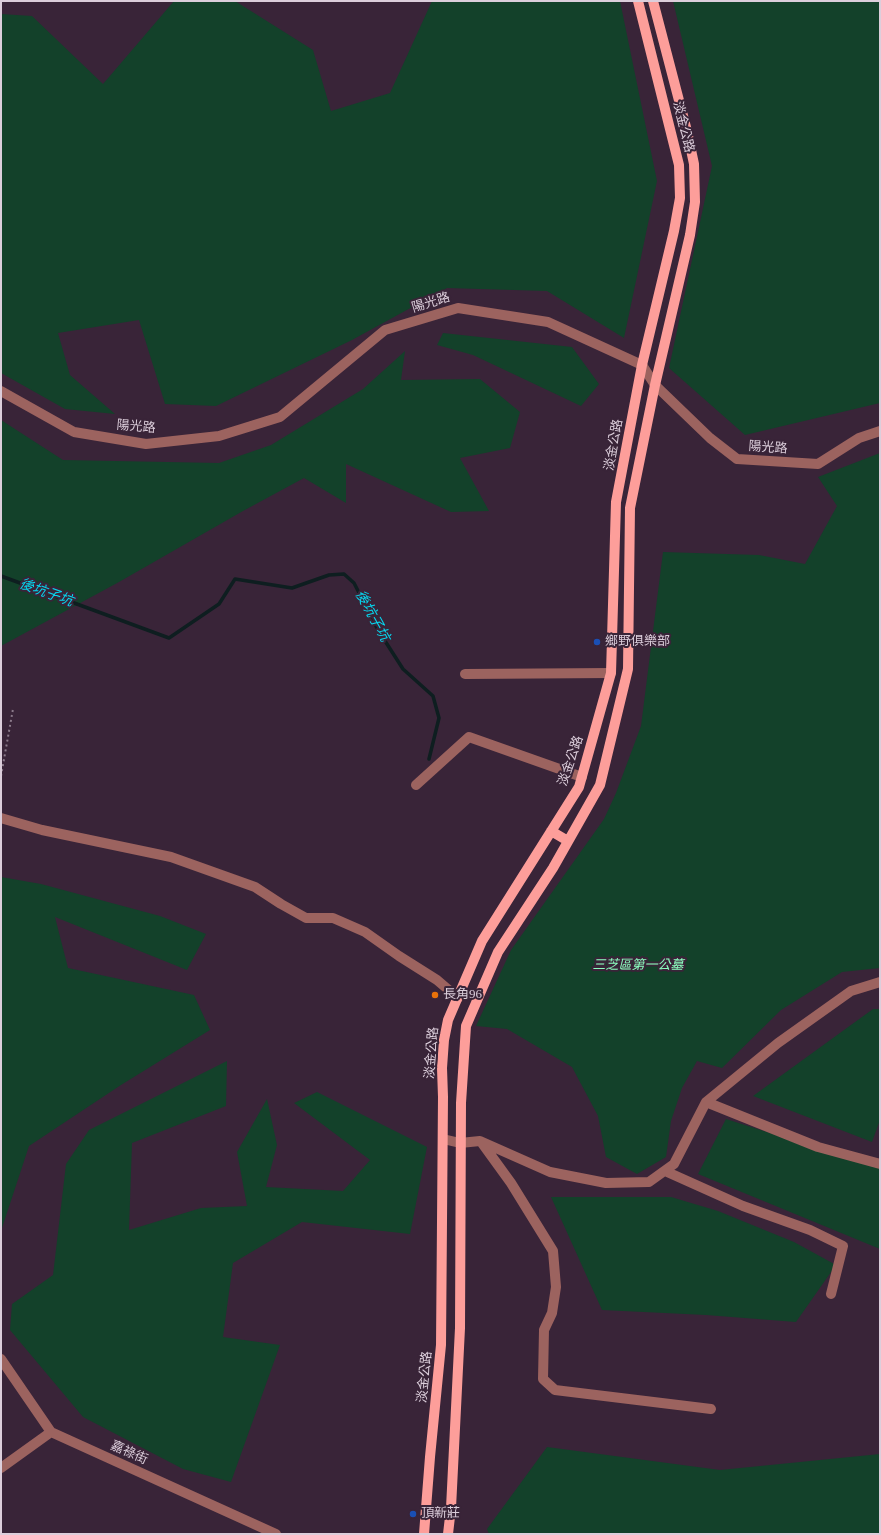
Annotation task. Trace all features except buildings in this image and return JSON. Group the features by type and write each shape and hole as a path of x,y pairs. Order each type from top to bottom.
{"main road":[{"name":"淡金公路","path":"424,1534 430,1457 442,1345 442,1068 444,1040 448,1020 482,941 579,787 611,673 616,502 642,365 674,231 680,198 679,164 638,1"},
{"name":"淡金公路","path":"448,1534 451,1508 460,1328 460,1143 466,1026 498,952 553,868 600,785 628,669 630,508 655,385 690,234 695,202 694,164 687,131 653,1"},
{"path":"551,830 568,841"}],"street":[{"name":"陽光路","path":"1,391 74,432 146,444 219,436 280,417 385,330 458,308 548,322 642,365 655,385 710,438 737,459 818,464 859,438 880,431"},
{"path":"465,674 611,673"},
{"path":"416,785 469,737 582,776"},
{"path":"1,818 42,830 171,857 255,887 306,918 333,918 365,932 437,980 458,998"},
{"path":"443,1139 460,1143 480,1141 550,1172 606,1183 649,1182 674,1164 706,1102 778,1043 851,991 880,982"},
{"path":"706,1102 818,1147 880,1164"},
{"path":"480,1141 511,1183 553,1251 556,1287 552,1313 544,1330 543,1379 554,1390 710,1409"},
{"path":"665,1171 743,1206 810,1230 843,1246 831,1294"},
{"path":"1,1359 51,1432 1,1468"},
{"name":"嘉祿街","path":"51,1432 276,1534"}],"path":[{"path":"1,776 13,709"}],"green space":[{"path":"174,1 235,1 313,50 331,111 390,93 432,1 620,1 657,181 624,338 547,291 447,288 352,340 216,406 165,404 139,320 58,333 70,375 115,414 65,409 1,373 1,14 32,16 103,84"},
{"path":"673,1 880,1 880,403 745,435 669,368 712,166"},
{"path":"443,333 572,347 599,384 581,406 473,355 437,345"},
{"path":"405,351 401,380 480,379 520,412 510,448 460,458 489,511 451,512 346,464 346,503 304,478 119,582 1,646 1,420 63,460 219,463 271,445 363,389"},
{"name":"三芝區第一公墓","path":"880,453 880,968 842,972 781,1010 722,1068 697,1061 682,1088 671,1121 666,1157 637,1174 606,1157 598,1116 572,1067 507,1029 476,1026 511,950 604,819 616,793 641,726 663,552 759,555 805,564 837,506 818,477"},
{"path":"1,877 41,884 160,916 206,934 187,970 55,917 68,968 194,995 210,1030 121,1085 29,1146 1,1231"},
{"path":"873,1009 880,1009 880,1120 872,1142 753,1096"},
{"path":"227,1061 226,1106 132,1143 129,1230 201,1208 247,1206 237,1152 267,1099 277,1145 266,1187 343,1191 370,1160 294,1103 317,1092 427,1147 410,1234 302,1222 233,1263 223,1337 280,1345 231,1482 183,1469 83,1417 10,1330 12,1304 53,1275 66,1164 89,1130"},
{"path":"726,1119 880,1168 880,1249 698,1174"},
{"path":"551,1197 671,1197 718,1211 794,1242 836,1265 796,1322 706,1315 602,1310"},
{"path":"547,1447 720,1470 880,1454 880,1534 489,1534 487,1529"}],"waterway":[{"name":"後坑子坑","path":"1,576 169,638 219,604 235,579 292,588 329,575 344,574 354,583 378,630 403,669 433,696 439,718 429,759"}],"place":[{"name":"鄉野俱樂部","path":"597,642"},
{"name":"長角96","path":"435,995"},
{"name":"頂新莊","path":"413,1514"}]}
